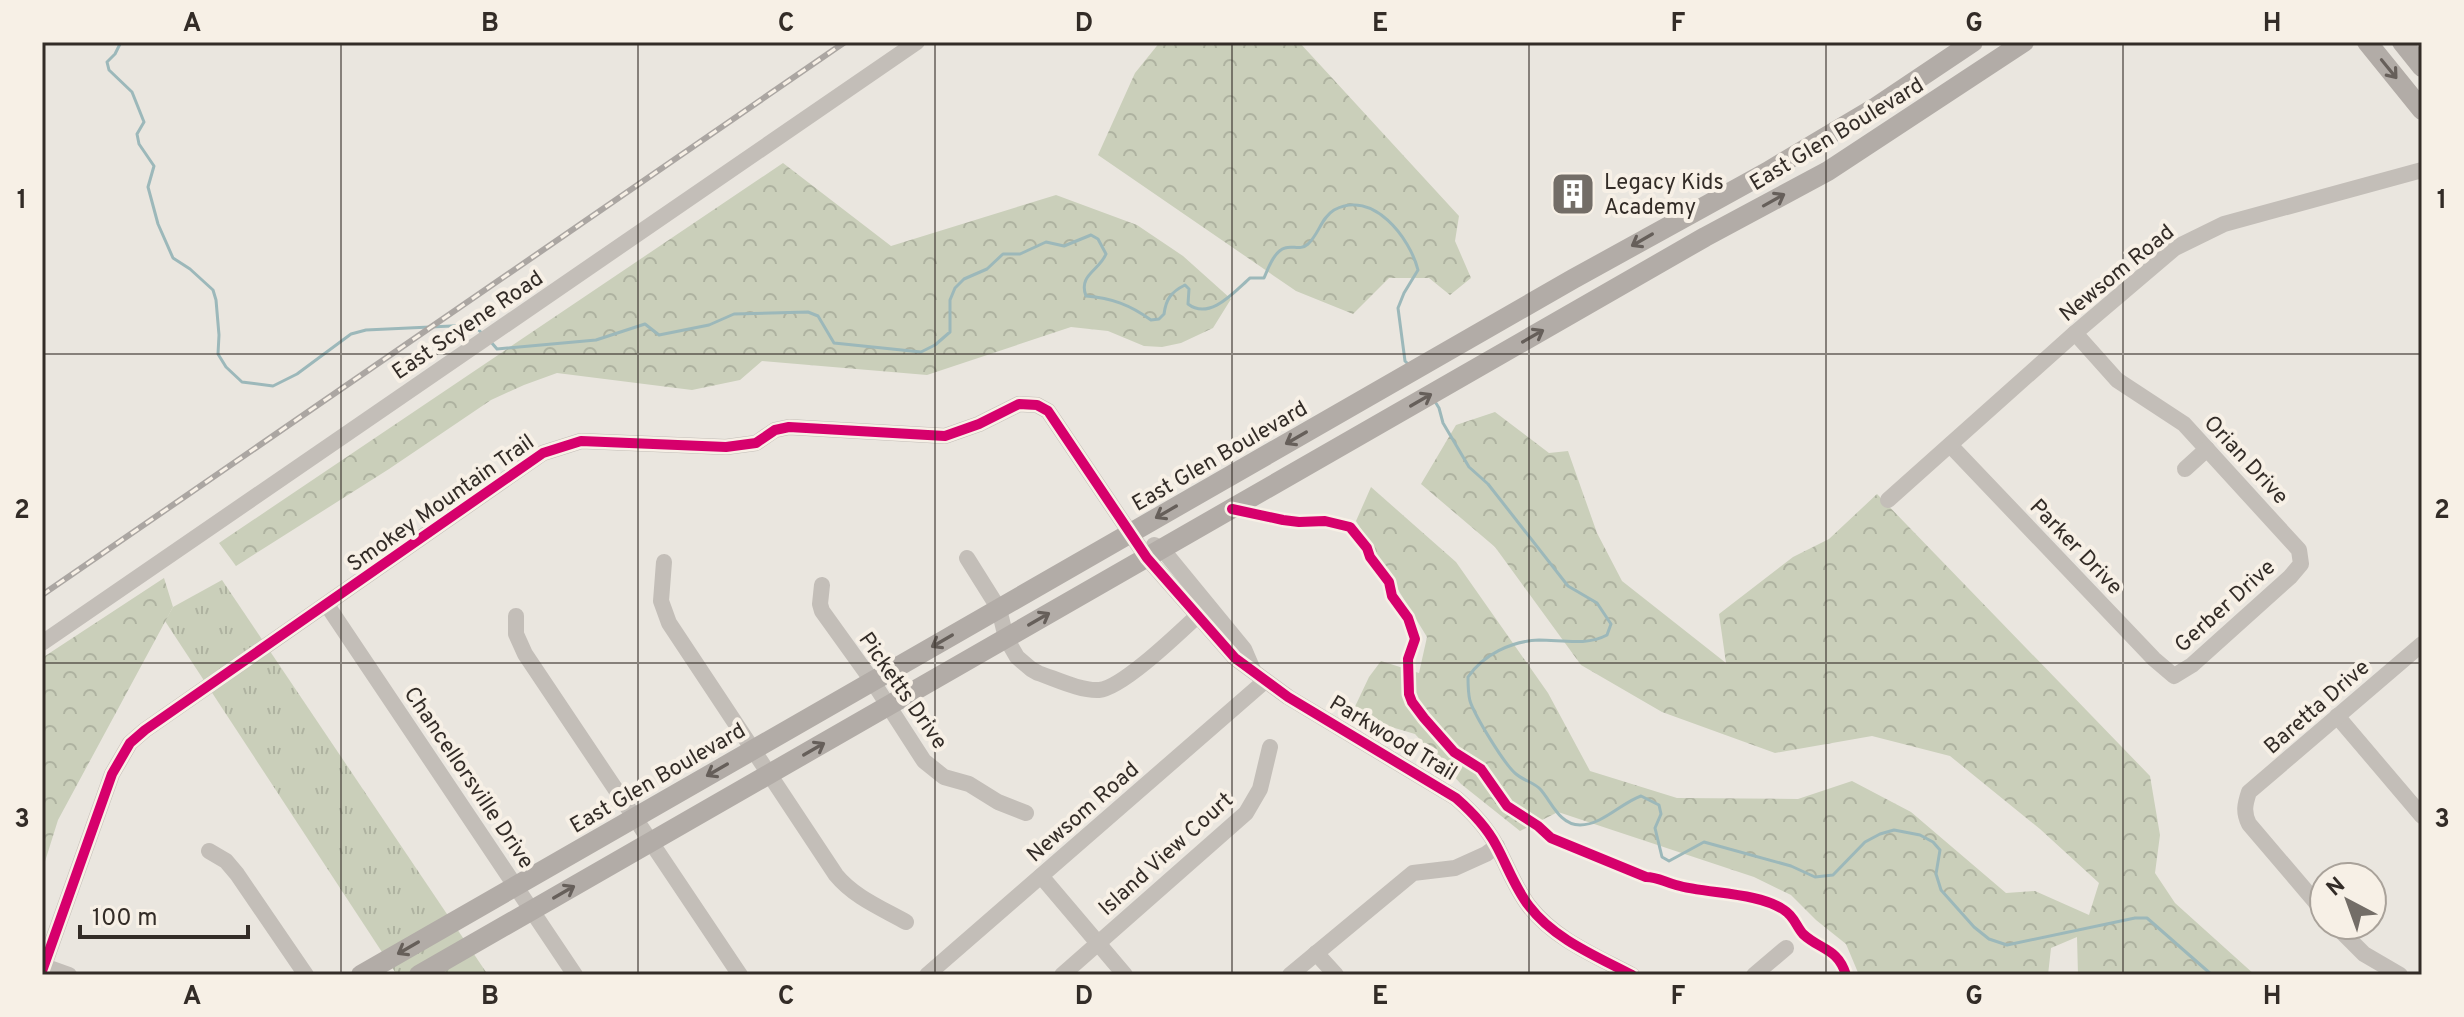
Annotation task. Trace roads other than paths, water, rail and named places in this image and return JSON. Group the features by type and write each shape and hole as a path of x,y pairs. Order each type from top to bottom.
{"main road":[{"name":"East Glen Boulevard","path":"361,975 1363,399 1767,172 1876,107 1973,42"},
{"name":"East Glen Boulevard","path":"419,975 1705,237 1828,171 2024,42"},
{"path":"2367,42 2422,110"},
{"path":"2402,42 2422,67"},
{"path":"1692,212 1705,237"}],"street":[{"name":"East Scyene Road","path":"42,643 917,42"},
{"name":"Newsom Road","path":"1888,500 2175,248 2224,224 2422,170"},
{"name":"Orian Drive","path":"2075,333 2117,380 2184,424 2290,538 2299,550 2301,564"},
{"name":"Smokey Mountain Trail","path":"43,968 112,774 130,743 543,453 581,441 726,447 756,443 775,430 789,427 945,436 979,424 1019,404 1037,405 1048,411 1131,532"},
{"name":"Parker Drive","path":"1950,445 2154,659 2174,676"},
{"path":"2185,469 2207,449"},
{"name":"Parkwood Trail","path":"1131,532 1154,553 1203,611 1235,658 1390,760 1456,798 1481,822 1528,904 1543,922 1569,941 1632,975"},
{"path":"967,558 999,609 1006,638 1017,657 1031,669 1087,688 1099,690 1122,681 1203,611"},
{"path":"664,562 661,601 669,623 769,774 846,887 906,922"},
{"name":"Gerber Drive","path":"2174,676 2203,655 2301,564"},
{"name":"Picketts Drive","path":"822,585 822,611 924,761 944,777 969,784 998,802 1026,813"},
{"name":"Chancellorsville Drive","path":"327,605 575,975"},
{"path":"516,616 516,634 525,654 740,975"},
{"name":"Baretta Drive","path":"2308,893 2249,824 2245,806 2249,792 2422,644"},
{"name":"Newsom Road","path":"927,975 1041,876 1259,675"},
{"path":"2337,716 2422,816"},
{"name":"Island View Court","path":"1062,975 1246,813 1260,789 1270,747"},
{"path":"1290,975 1413,873 1455,868 1497,846"},
{"path":"209,851 226,861 237,874 306,975"},
{"path":"1041,876 1125,975"},
{"path":"2351,941 2364,954 2400,975"},
{"path":"1754,975 1786,948"},
{"path":"1316,953 1336,975"},
{"path":"43,968 69,975"}],"waterway":[{"path":"121,42 107,62 109,70 132,92 144,122 137,134 139,144 154,166 148,187 158,224 173,258 213,290 219,335 218,354 242,382 273,386 297,374 351,334 366,330 473,325 483,334"},
{"path":"491,342 497,349 596,340 645,324 659,335 709,325 734,314 808,312 818,316 834,343 921,352 950,332 950,300 955,288 964,279 987,269 1003,254 1020,254 1046,242 1064,246 1091,235 1098,239 1106,254 1087,278 1086,296 1104,298 1128,306 1151,320 1159,319 1170,296 1185,285 1189,289 1188,304 1205,309 1222,302 1250,278 1264,278 1281,250 1305,246 1330,213 1348,205 1376,211 1388,220 1414,257 1418,270 1398,308 1405,361 1409,365"},
{"path":"1434,400 1443,423 1469,467 1488,484 1568,586 1597,603 1611,624 1607,635 1591,640 1539,640 1508,646 1481,662 1468,677 1470,701 1497,750 1511,769 1541,790 1567,821 1588,824 1641,796 1659,805 1661,814 1655,828 1662,857 1669,861 1704,842 1791,866 1815,877 1833,875 1865,842 1880,834 1894,830 1920,835 1940,850 1936,874 1941,890 1989,939 2007,945 2147,918 2212,975"}],"railway":[{"path":"42,595 845,42"}],"place":[{"name":"Legacy Kids Academy","path":"1573,194"}]}
